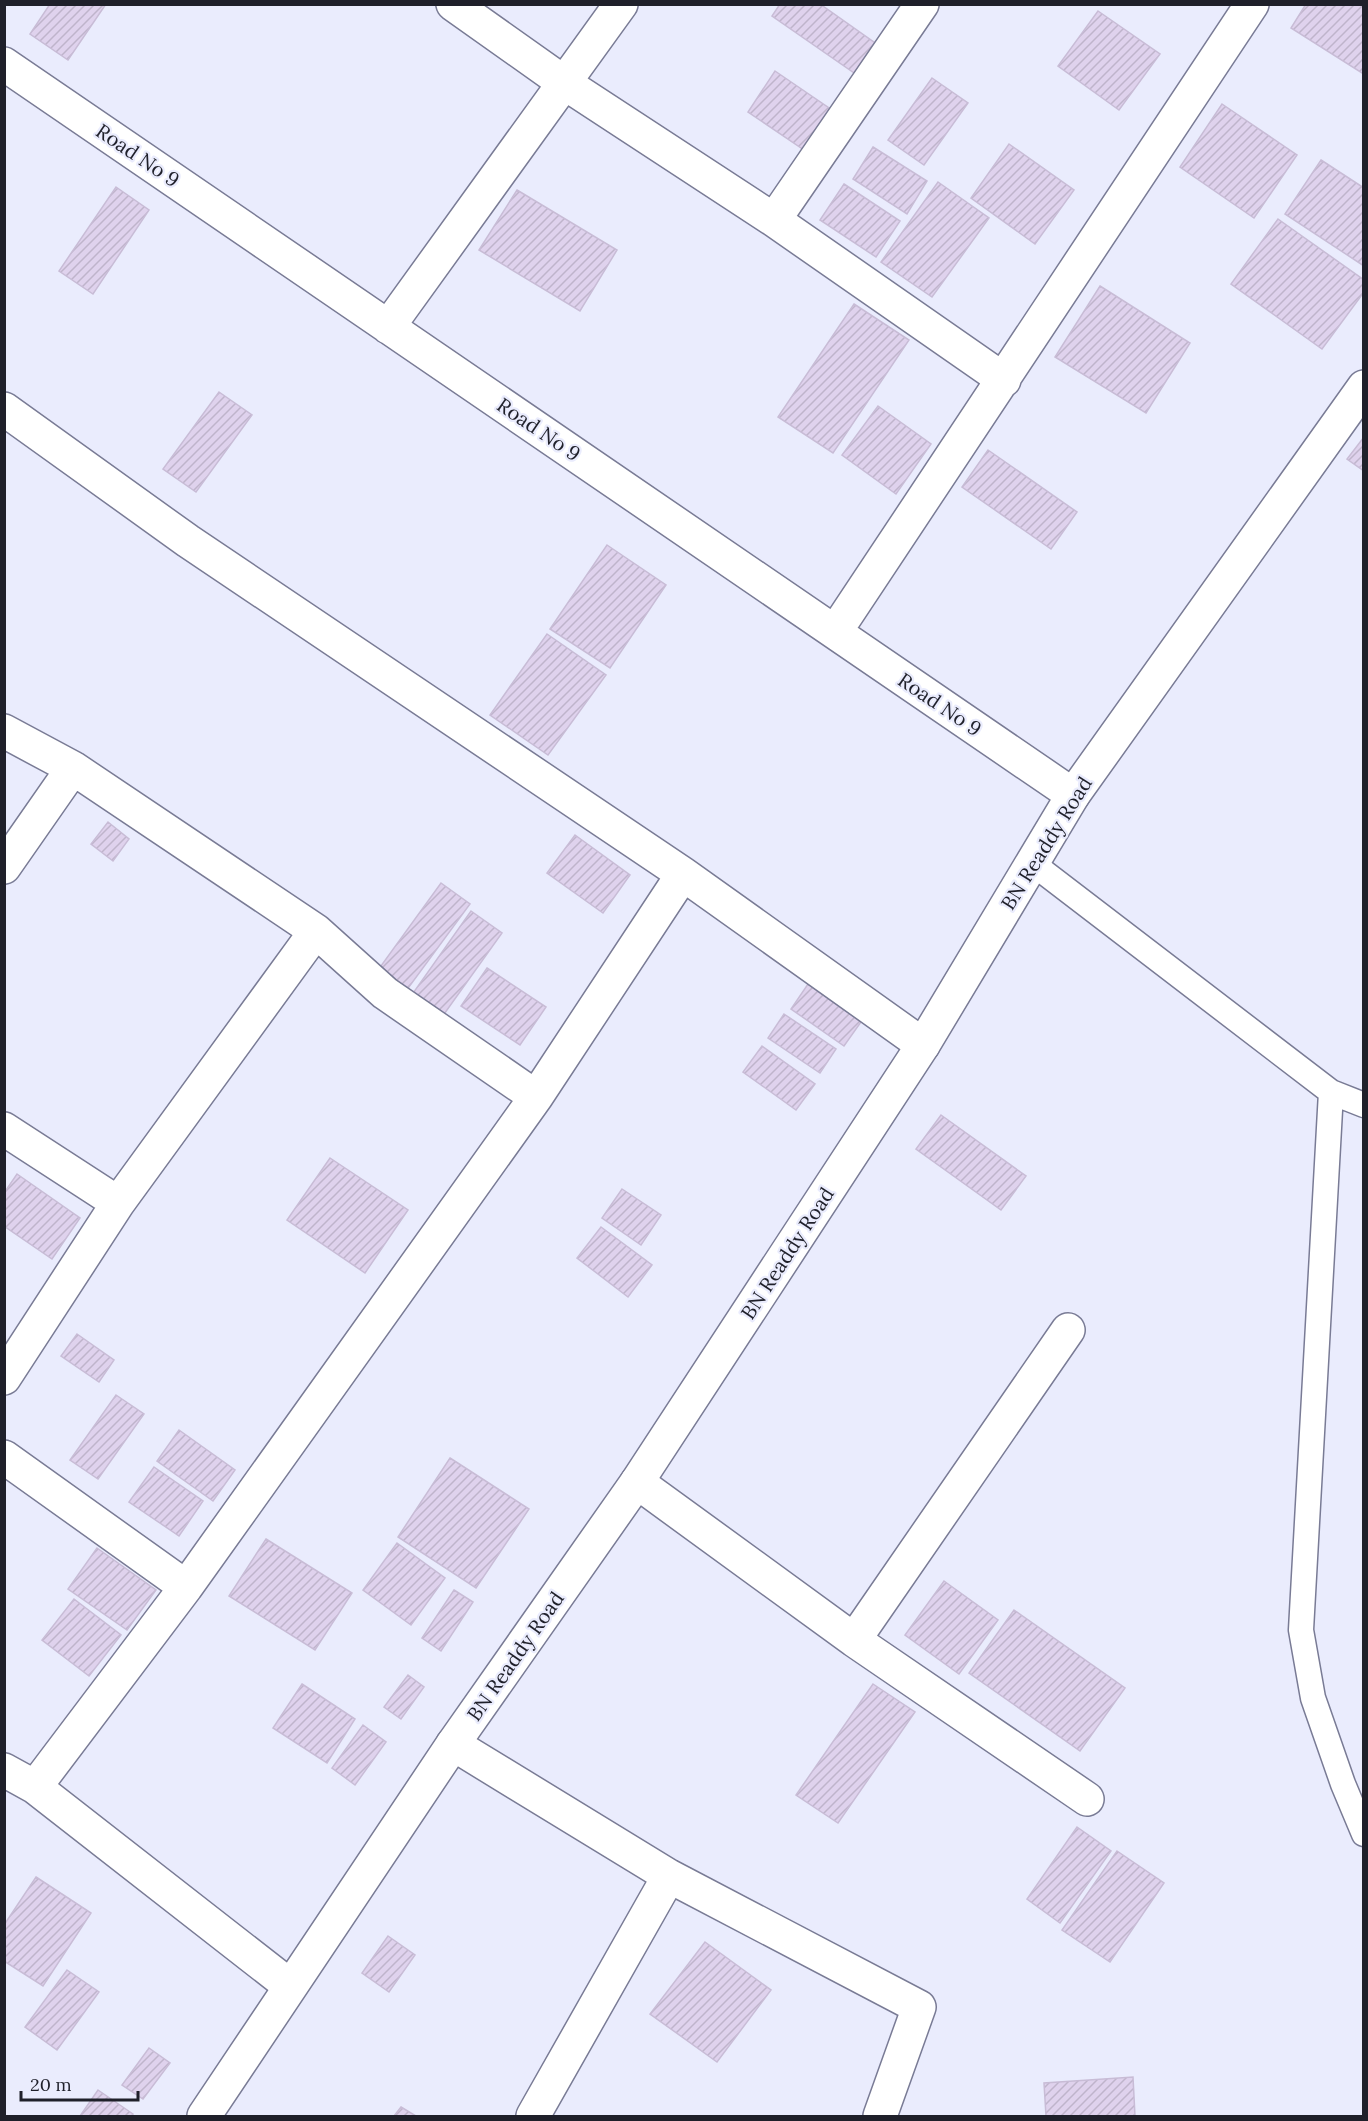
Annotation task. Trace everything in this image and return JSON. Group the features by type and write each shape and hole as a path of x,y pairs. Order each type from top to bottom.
{"street":[{"path":"453,4 563,82 774,220 1004,380"},
{"path":"388,327 621,4"},
{"path":"774,220 922,4"},
{"path":"835,632 1252,4"},
{"name":"Road No 9","path":"4,64 1074,795"},
{"name":"BN Readdy Road","path":"204,2116 453,1744 637,1482 923,1045 1074,795 1364,387"},
{"path":"4,409 188,541 683,874 923,1045"},
{"path":"4,731 73,768 316,931 385,993 536,1097"},
{"path":"4,867 73,768"},
{"path":"35,1787 186,1587 536,1097 683,874"},
{"path":"4,1378 118,1203 316,931"},
{"path":"4,1129 118,1203"},
{"path":"854,1640 1068,1330"},
{"path":"4,1457 186,1587"},
{"path":"637,1482 854,1640 1087,1799"},
{"path":"453,1744 669,1876 919,2007 880,2116"},
{"path":"4,1770 35,1787 290,1986"},
{"path":"533,2116 669,1876"}],"lane":[{"path":"1032,863 1331,1092 1364,1105"},
{"path":"1331,1092 1301,1630 1313,1698 1353,1784 1364,1834"}],"building":[{"path":"50,4 106,4 68,60 30,34"},
{"path":"780,4 820,4 878,45 857,75 772,16"},
{"path":"1306,4 1364,4 1364,70 1362,73 1291,28"},
{"path":"1098,11 1160,54 1119,110 1058,66"},
{"path":"775,71 832,110 804,150 748,112"},
{"path":"932,78 968,103 924,165 888,140"},
{"path":"1222,104 1297,155 1254,218 1180,167"},
{"path":"1009,144 1074,190 1035,244 971,198"},
{"path":"873,147 927,181 907,214 853,179"},
{"path":"1321,160 1364,188 1364,266 1285,214"},
{"path":"938,182 989,218 932,297 881,262"},
{"path":"844,184 900,221 876,257 820,220"},
{"path":"116,187 149,210 93,294 59,271"},
{"path":"517,190 617,250 580,311 479,250"},
{"path":"1278,219 1364,280 1364,292 1322,349 1231,284"},
{"path":"1100,286 1190,343 1146,413 1055,357"},
{"path":"854,304 909,340 833,453 778,417"},
{"path":"219,392 252,415 196,492 163,469"},
{"path":"878,406 931,444 896,494 842,455"},
{"path":"1364,437 1364,471 1347,459"},
{"path":"988,450 1077,512 1051,549 962,487"},
{"path":"607,545 666,585 610,668 550,629"},
{"path":"547,634 606,675 548,755 490,715"},
{"path":"108,822 129,839 113,861 91,844"},
{"path":"575,835 630,875 603,913 547,873"},
{"path":"441,883 470,904 406,991 378,970"},
{"path":"471,911 502,933 442,1017 411,996"},
{"path":"487,968 546,1007 520,1045 461,1006"},
{"path":"808,984 861,1022 844,1046 791,1009"},
{"path":"784,1014 836,1049 820,1073 768,1038"},
{"path":"762,1046 815,1084 796,1110 743,1072"},
{"path":"941,1115 1026,1176 1001,1210 916,1149"},
{"path":"330,1158 408,1210 365,1273 287,1220"},
{"path":"17,1174 80,1218 52,1259 4,1226 4,1193"},
{"path":"622,1189 661,1215 641,1245 602,1218"},
{"path":"601,1227 652,1265 628,1297 577,1258"},
{"path":"77,1334 114,1360 99,1382 61,1356"},
{"path":"116,1395 144,1414 98,1479 70,1460"},
{"path":"179,1430 235,1470 213,1501 157,1461"},
{"path":"450,1458 529,1509 476,1588 398,1537"},
{"path":"154,1467 203,1501 179,1536 129,1502"},
{"path":"266,1539 352,1593 315,1650 229,1596"},
{"path":"397,1543 445,1578 411,1625 363,1590"},
{"path":"97,1548 156,1590 127,1630 68,1589"},
{"path":"944,1581 998,1620 959,1674 905,1635"},
{"path":"454,1590 473,1602 441,1651 422,1638"},
{"path":"74,1599 121,1635 89,1676 42,1640"},
{"path":"1014,1610 1125,1688 1080,1751 969,1673"},
{"path":"408,1675 424,1687 401,1719 384,1707"},
{"path":"302,1684 355,1719 327,1763 273,1728"},
{"path":"873,1684 915,1712 838,1823 796,1795"},
{"path":"363,1725 386,1742 355,1785 332,1768"},
{"path":"1077,1827 1111,1851 1060,1923 1027,1899"},
{"path":"1117,1851 1164,1883 1110,1962 1062,1930"},
{"path":"36,1877 91,1913 43,1986 4,1961 4,1925"},
{"path":"388,1936 415,1955 389,1992 362,1973"},
{"path":"705,1942 771,1990 717,2062 650,2014"},
{"path":"67,1970 99,1992 57,2050 25,2027"},
{"path":"149,2048 170,2063 143,2099 122,2085"},
{"path":"1133,2077 1135,2116 1046,2116 1044,2083"},
{"path":"98,2090 133,2114 131,2116 80,2116"},
{"path":"401,2107 416,2116 394,2116"}]}
